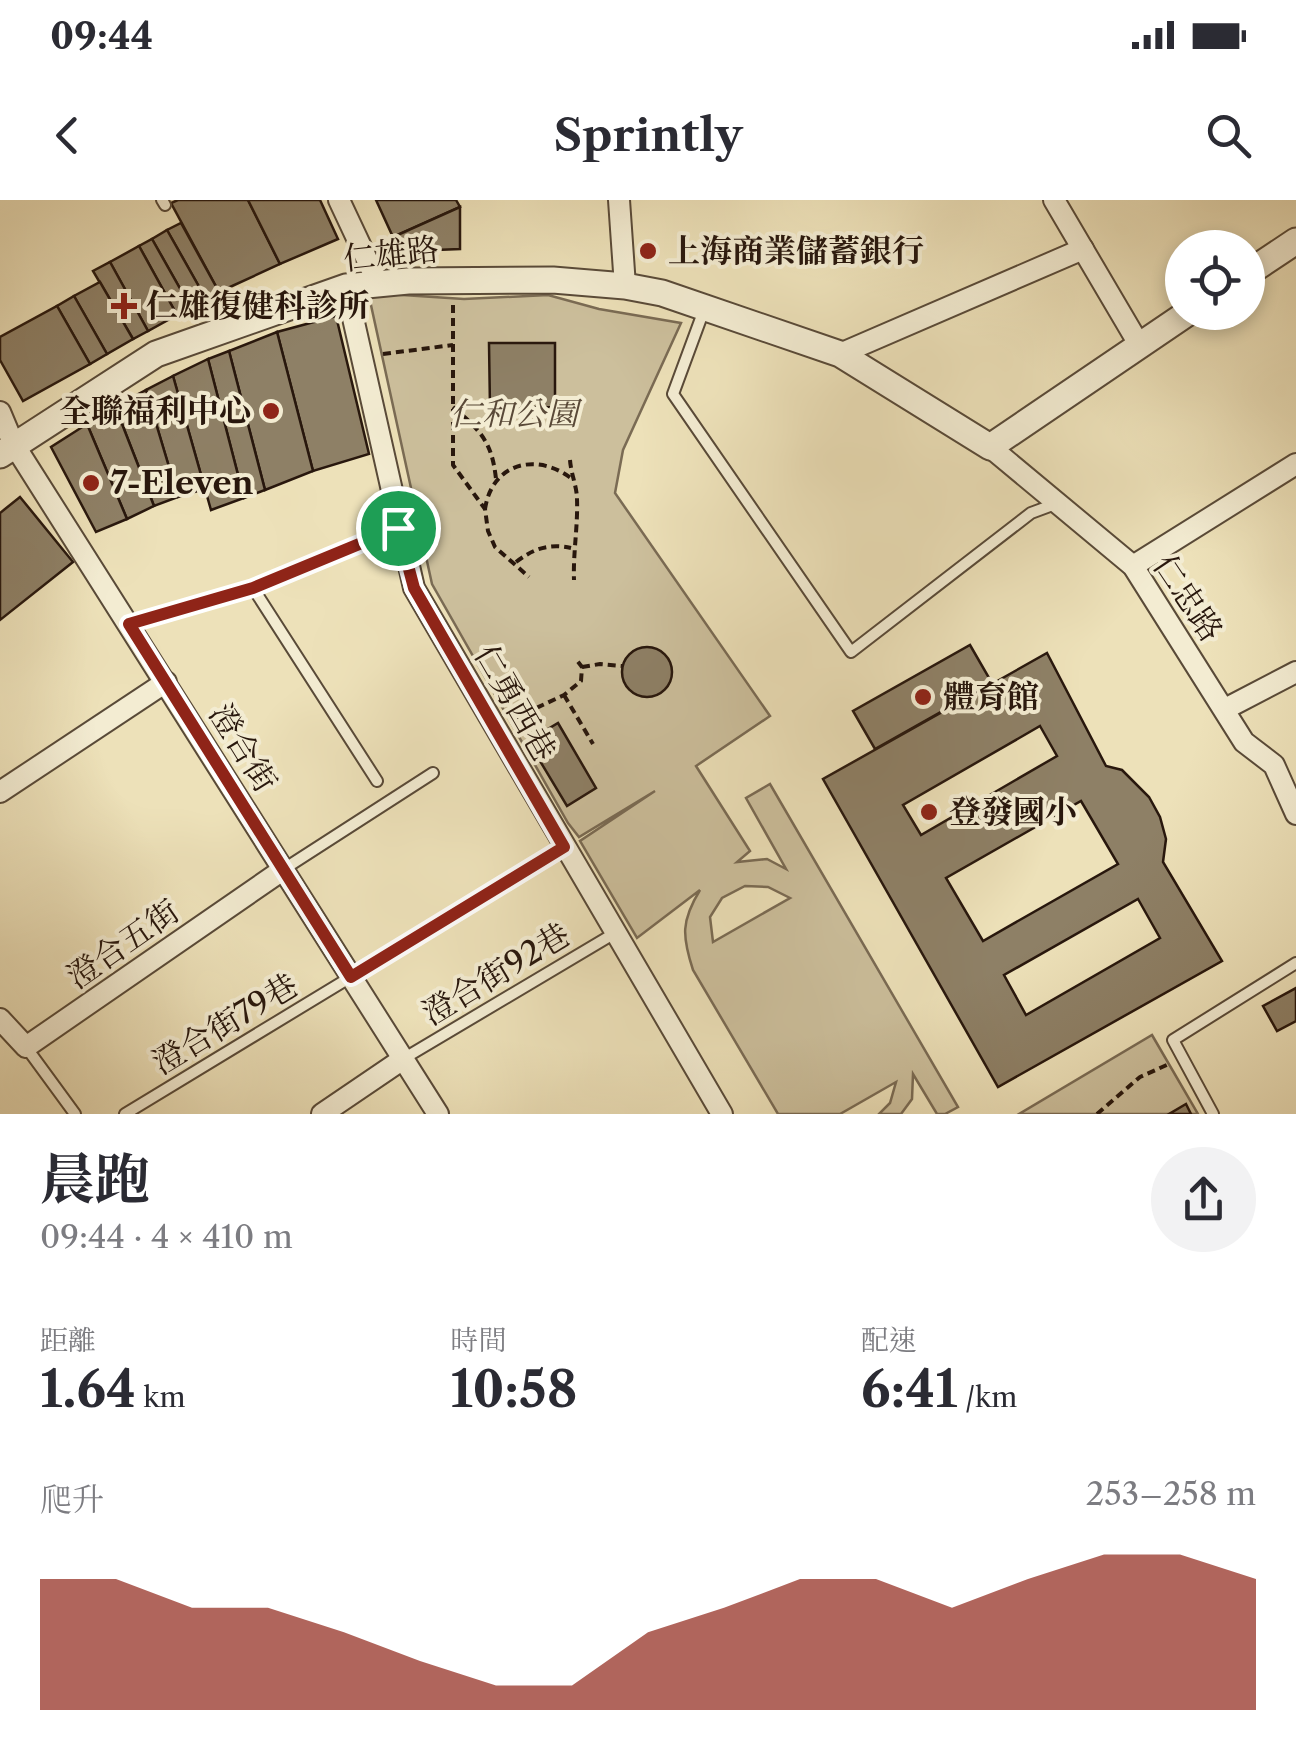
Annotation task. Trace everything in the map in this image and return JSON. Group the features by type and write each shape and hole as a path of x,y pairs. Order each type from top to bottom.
{"street":[{"path":"339,200 378,283"},
{"path":"619,200 625,286"},
{"path":"1054,200 1140,346"},
{"path":"1265,262 1296,241"},
{"path":"840,354 1083,249"},
{"name":"仁雄路","path":"7,449 156,354 346,287 536,280 625,286 706,306 840,354 990,447"},
{"name":"仁勇西巷","path":"346,287 414,588 722,1114"},
{"path":"990,447 1165,329"},
{"name":"澄合街","path":"0,412 7,449 129,624 438,1114"},
{"name":"仁忠路","path":"990,447 1133,566 1244,742 1274,765 1296,814"},
{"path":"1133,566 1296,464"},
{"path":"1226,710 1296,672"},
{"path":"0,792 166,682"},
{"name":"澄合五街","path":"26,1047 284,868"},
{"path":"0,1019 26,1047"},
{"path":"322,1114 403,1059"}],"lane":[{"path":"706,306 673,394 851,652 1031,513 1058,503"},
{"path":"129,624 253,588 398,528"},
{"path":"253,588 377,781"},
{"path":"284,868 433,773"},
{"name":"澄合街79巷","path":"126,1114 564,847"},
{"name":"澄合街92巷","path":"403,1059 615,933"},
{"path":"1213,1114 1172,1040 1296,963"},
{"path":"26,1047 74,1114"}],"path":[{"path":"453,305 453,465 486,509"},
{"path":"363,357 453,345"},
{"path":"453,407 490,444 496,479"},
{"path":"570,460 578,497 572,548 574,580"},
{"path":"529,577 496,547 488,531 488,491 496,479 516,466 554,466 571,478"},
{"path":"516,562 532,550 557,544 572,548"},
{"path":"496,728 564,695 581,681 582,667 575,658"},
{"path":"582,667 622,666"},
{"path":"564,695 593,744"},
{"path":"1097,1114 1140,1077 1182,1057"}],"green space":[{"name":"仁和公園","path":"548,295 599,309 681,323 623,450 615,493 770,716 696,766 750,851 737,862 767,859 786,869 746,798 770,784 958,1107 937,1114 913,1074 912,1099 901,1114 879,1114 890,1103 896,1082 840,1114 778,1114 693,970 685,929 700,890 637,938 580,841 655,791 579,837 568,823 432,584 369,296 464,299","holes":["745,886 768,887 790,898 713,942 710,917 722,898"]},
{"path":"1152,1035 1198,1114 1019,1114"}],"building":[{"path":"248,200 280,264 219,292 171,203"},
{"path":"248,200 320,200 338,239 280,264"},
{"path":"376,200 456,200 460,207 393,237"},
{"path":"460,207 460,249 410,251 393,237"},
{"path":"181,223 219,292 206,299 167,230"},
{"path":"167,230 206,299 191,308 152,239"},
{"path":"152,239 191,308 177,315 139,246"},
{"path":"139,246 177,315 148,331 110,262"},
{"name":"仁雄復健科診所","path":"110,262 148,331 133,339 93,271"},
{"path":"100,282 133,339 107,354 74,296"},
{"path":"74,296 107,354 90,364 57,306"},
{"path":"57,306 90,364 23,401 0,360 0,337"},
{"path":"336,316 369,454 313,471 277,332"},
{"name":"全聯福利中心","path":"277,332 313,471 265,490 229,351"},
{"path":"489,343 555,343 555,407 490,408"},
{"path":"229,351 265,490 244,498 208,359"},
{"path":"208,359 244,498 211,510 173,376"},
{"path":"173,376 205,489 178,497 146,390"},
{"path":"146,390 178,497 154,506 115,406"},
{"path":"115,406 154,506 127,519 87,424"},
{"name":"7-Eleven","path":"87,424 127,519 96,532 51,447"},
{"path":"20,497 73,562 0,620 0,513"},
{"name":"體育館","path":"970,645 992,683 875,749 853,711"},
{"path":"647,647 665,654 672,672 665,690 647,697 629,690 622,672 629,654"},
{"path":"1047,653 1106,766 1122,770 1149,797 1166,839 1163,862 1222,961 998,1087 823,779","holes":["1040,726 1057,756 921,835 903,805","1081,801 1118,864 983,941 946,878","1138,899 1160,938 1026,1015 1004,975"]},
{"path":"558,723 596,788 567,806 528,741"},
{"path":"1296,988 1296,1021 1277,1031 1263,1006"},
{"path":"1186,1104 1191,1114 1169,1114"}],"place":[{"name":"上海商業儲蓄銀行","path":"648,251"},
{"name":"仁雄復健科診所","path":"124,306"},
{"name":"全聯福利中心","path":"271,411"},
{"name":"7-Eleven","path":"91,483"},
{"name":"體育館","path":"923,697"},
{"name":"登發國小","path":"929,812"}],"route":[{"path":"398,528 414,588 564,847 351,977 129,624 253,588 398,528"}]}
